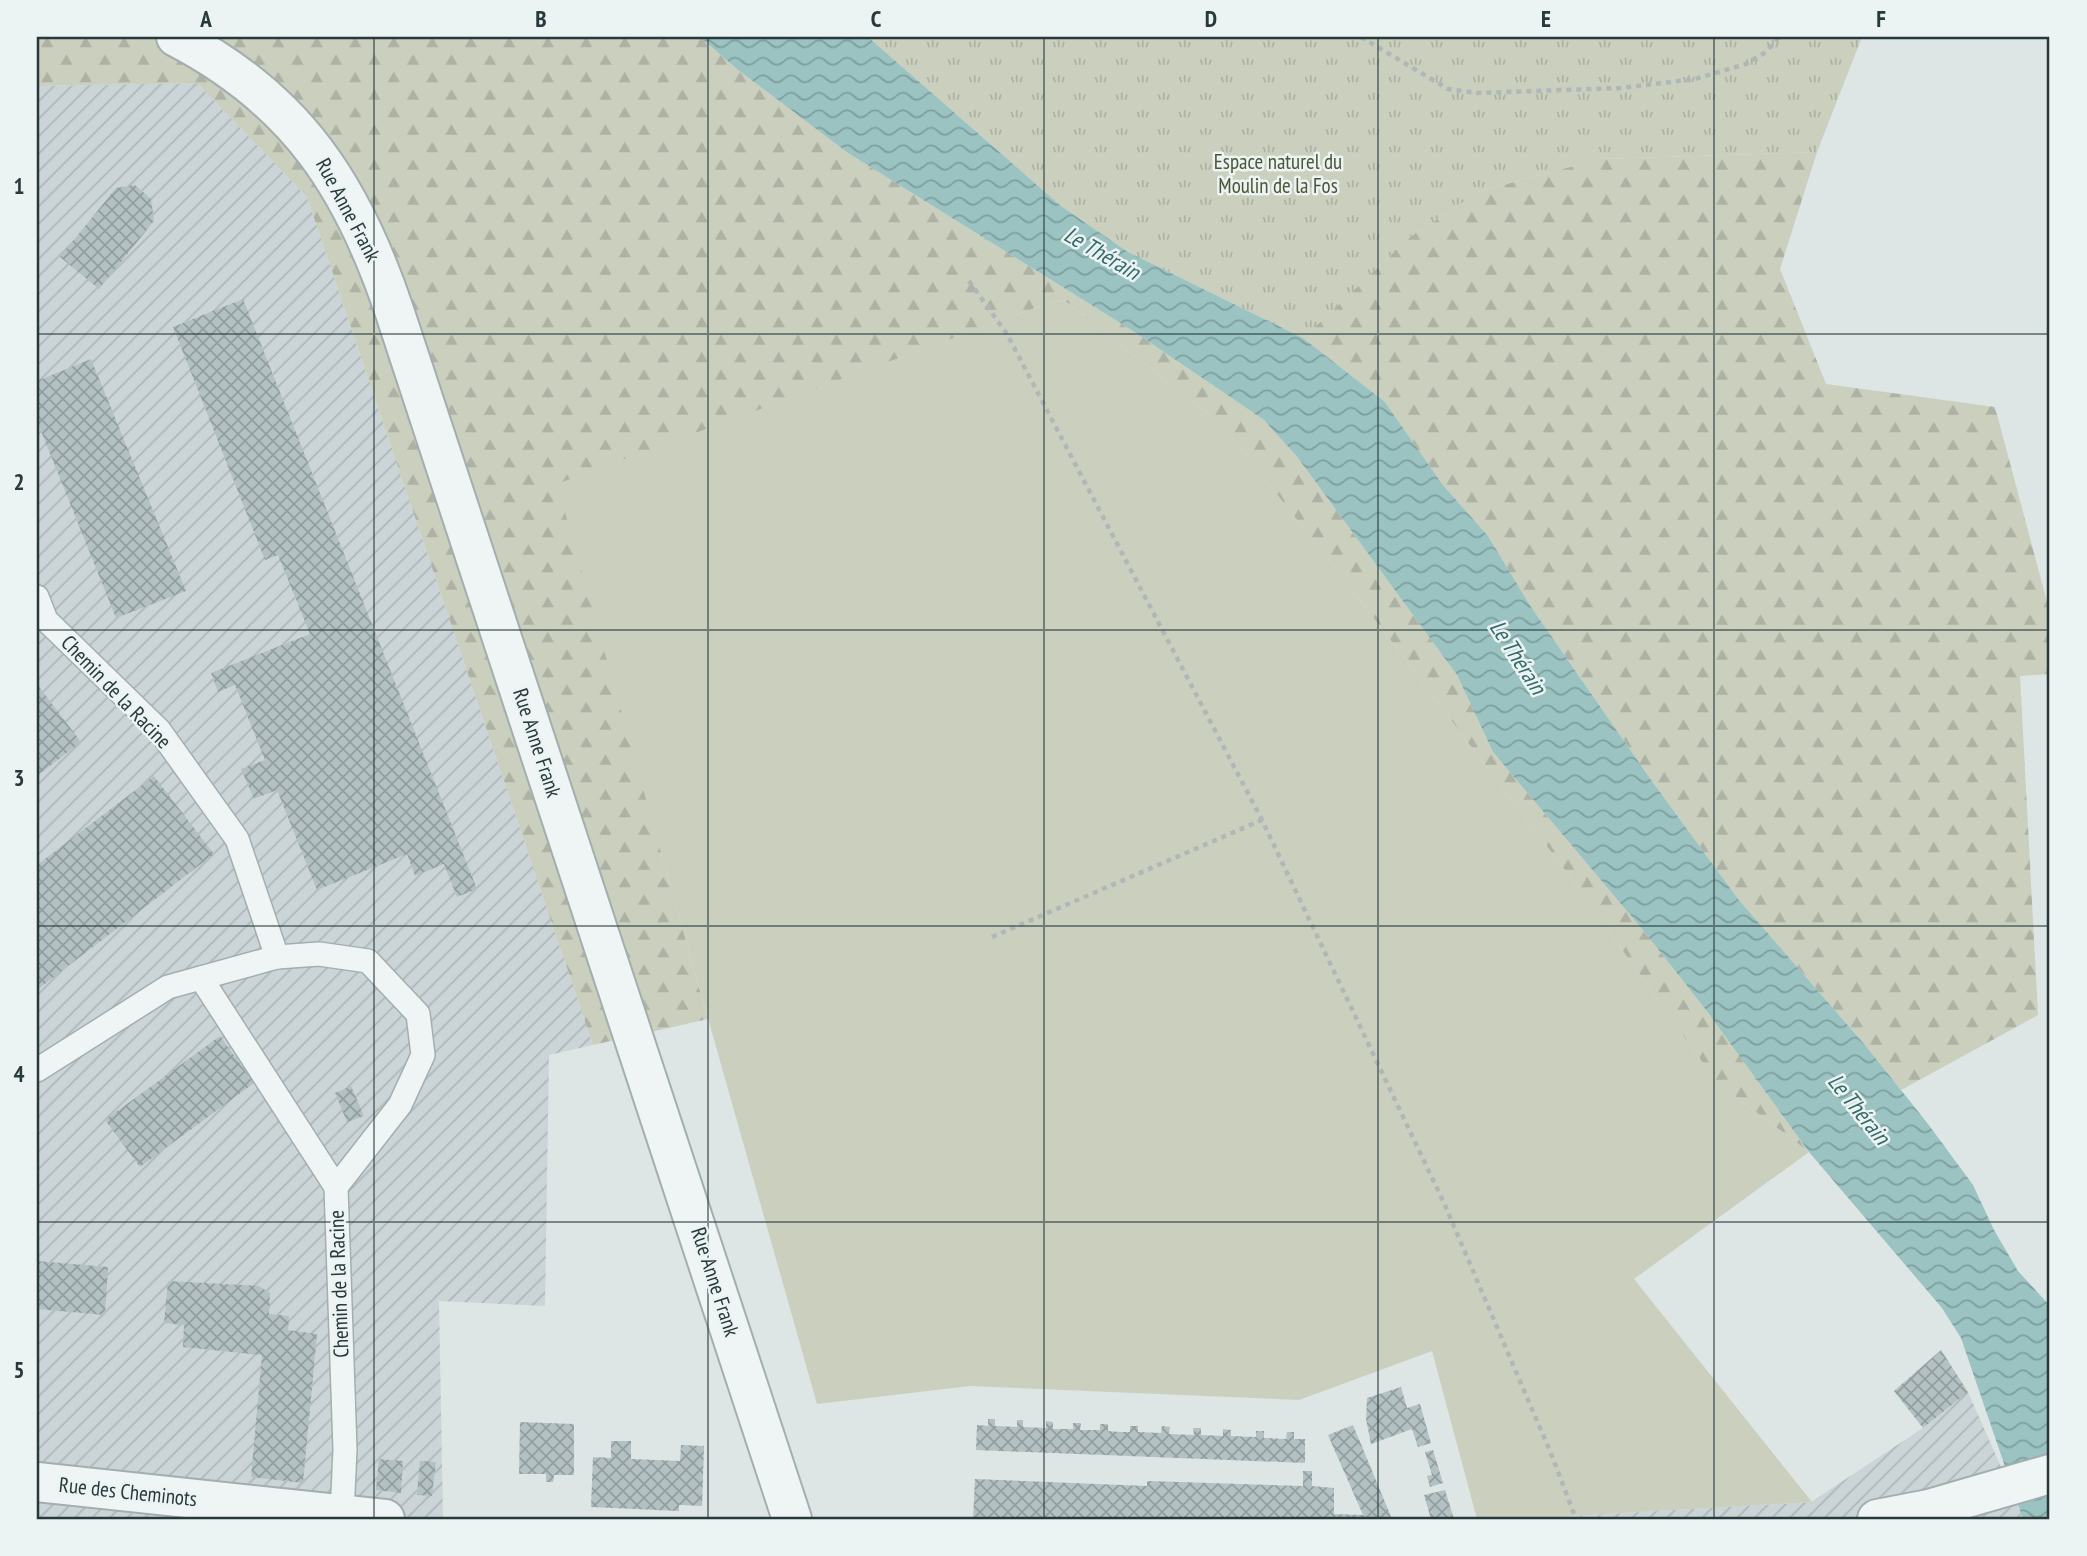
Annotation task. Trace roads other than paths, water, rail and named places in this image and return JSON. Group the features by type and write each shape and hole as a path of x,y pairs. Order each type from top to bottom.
{"street":[{"name":"Rue Anne Frank","path":"176,37 244,79 291,121 330,171 373,251 792,1519"},
{"path":"1890,1518 2050,1474"},
{"name":"Rue des Cheminots","path":"37,1482 385,1519"}],"lane":[{"name":"Chemin de la Racine","path":"37,597 46,620 159,730 237,839 277,957 319,954 368,961 418,1014 423,1055 400,1104 336,1187 345,1448 342,1515"},
{"path":"37,1070 168,987 277,957"},
{"path":"201,978 336,1187"}],"water":[{"name":"Le Thérain","path":"700,37 868,37 1061,206 1128,252 1303,338 1385,402 1442,484 1488,536 1531,607 1738,899 1865,1045 1928,1124 1973,1185 1994,1230 2018,1271 2050,1306 2050,1519 2023,1519 1961,1338 1942,1308 1809,1152 1706,1010 1642,929 1493,752 1457,675 1298,458 1264,420 1133,331 848,153 738,70"}],"park label":[{"name":"Espace naturel du Moulin de la Fos","path":"1278,174"}]}
